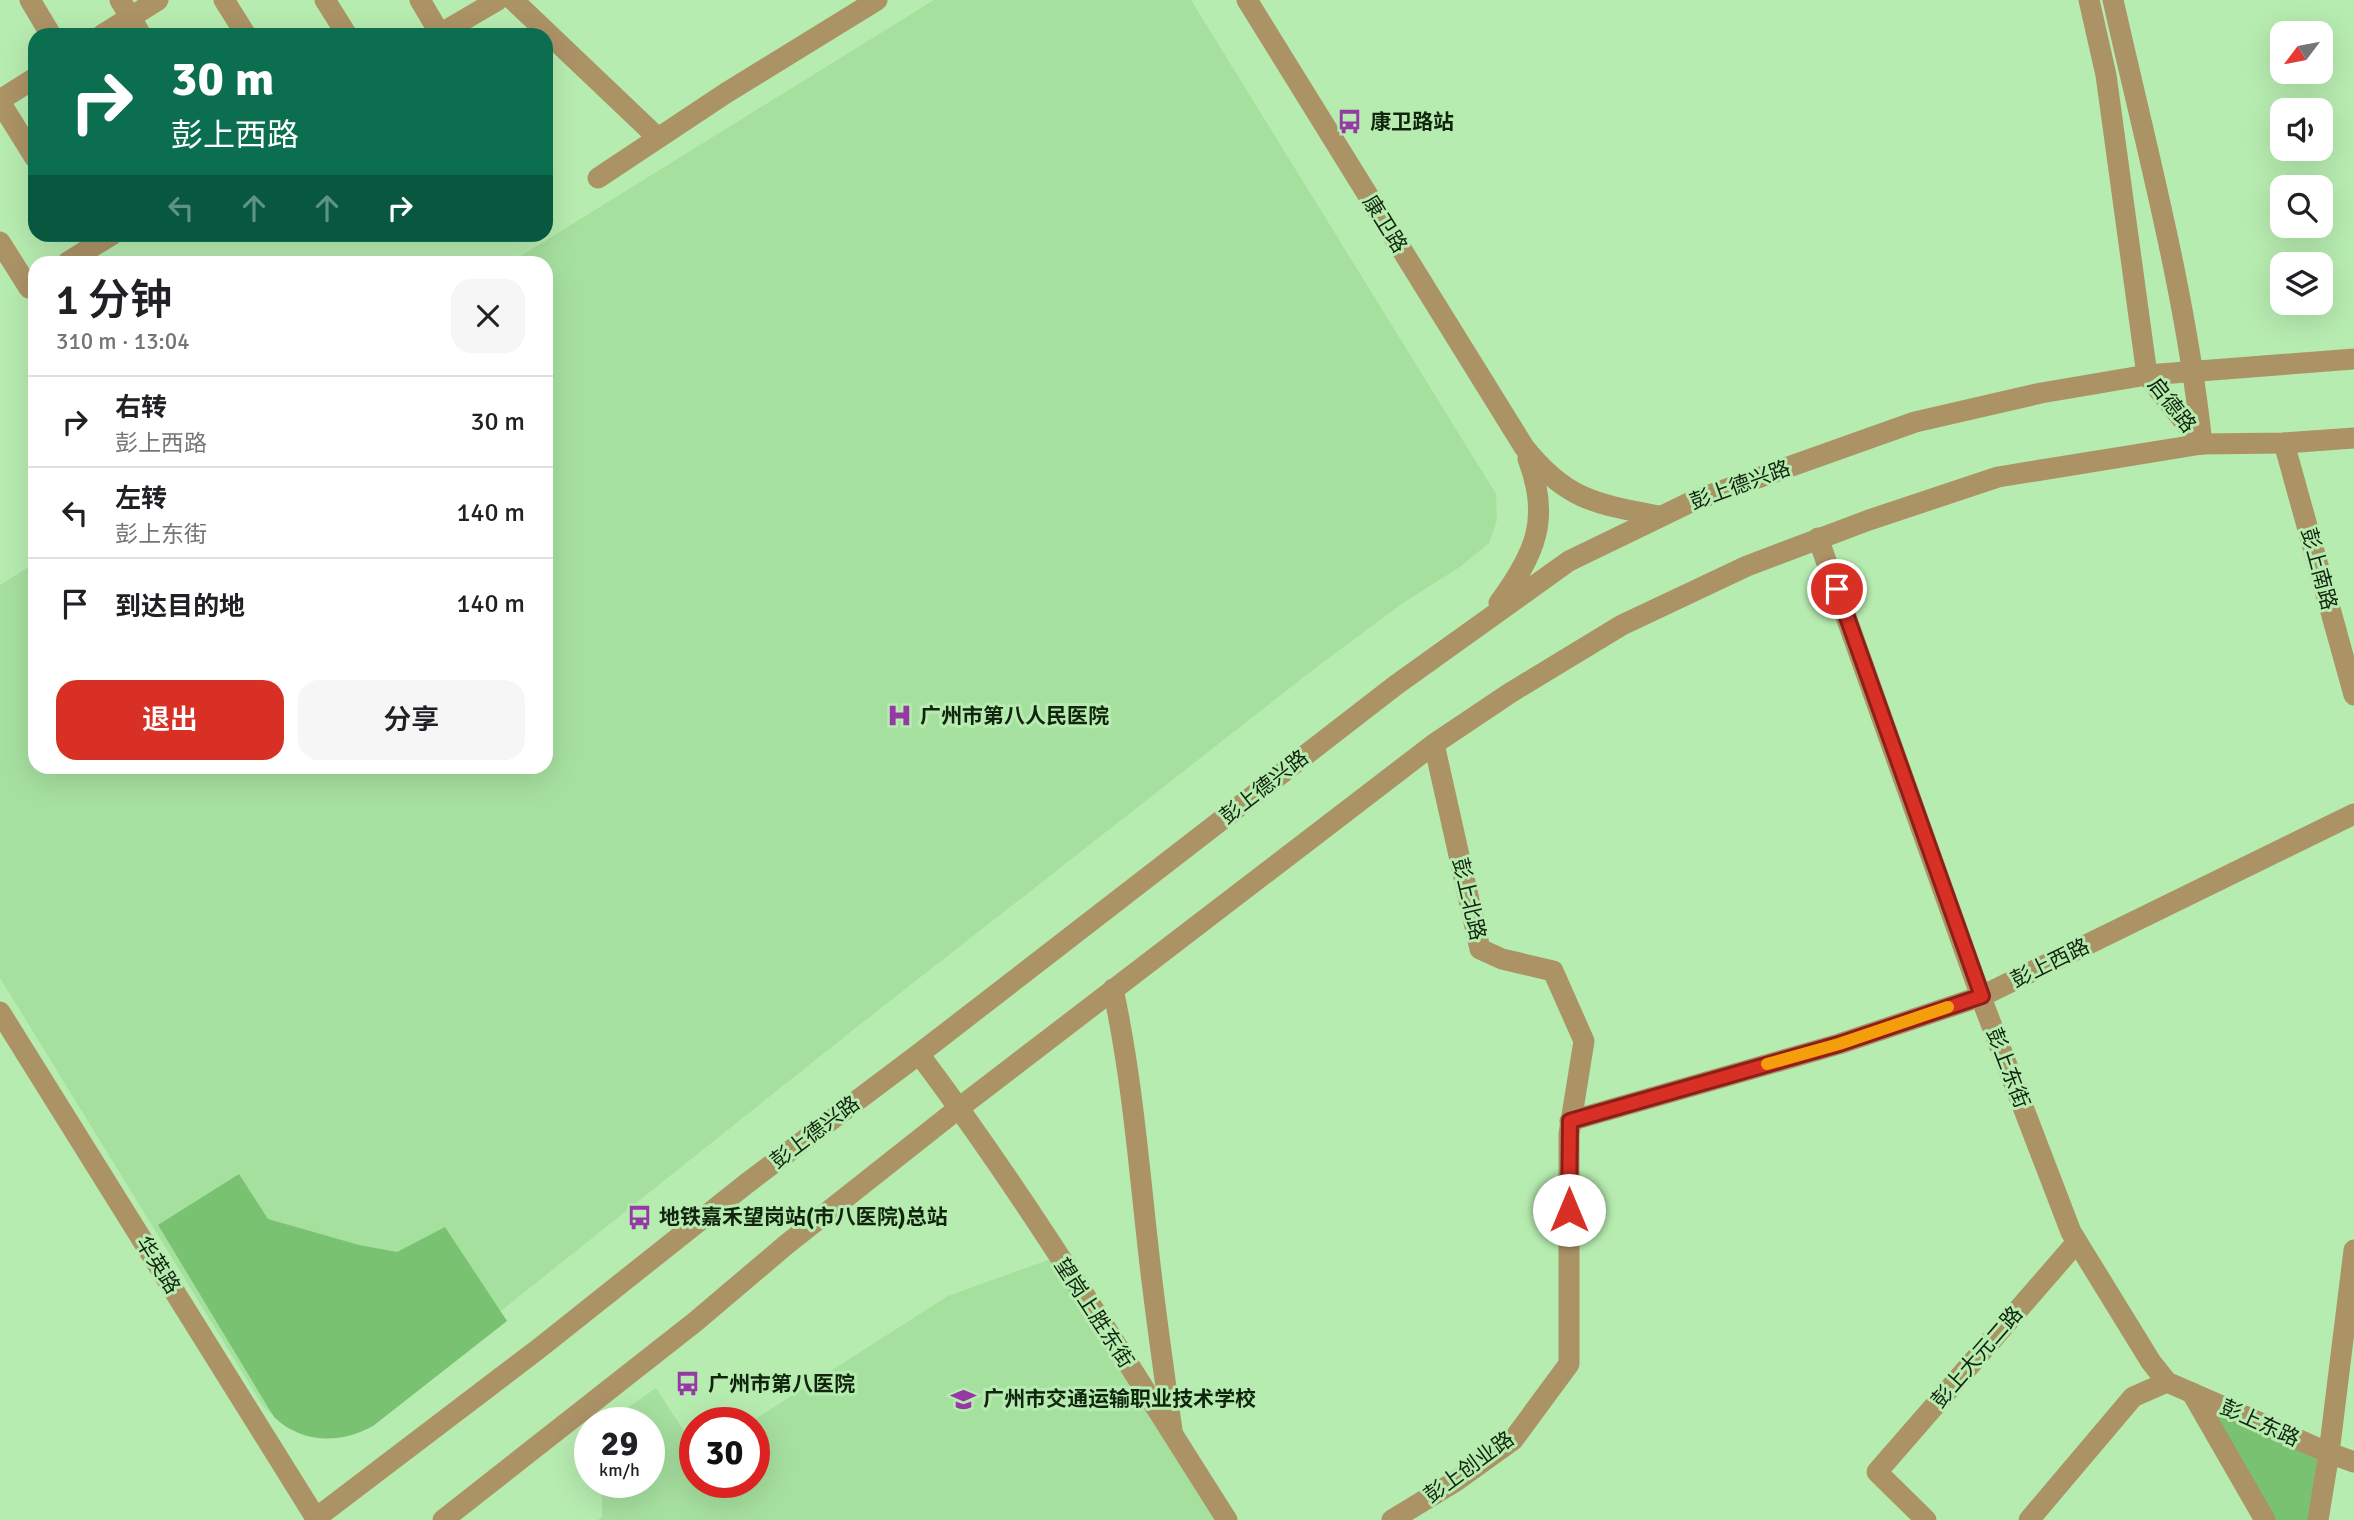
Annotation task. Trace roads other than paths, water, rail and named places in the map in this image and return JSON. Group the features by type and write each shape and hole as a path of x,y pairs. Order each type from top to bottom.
{"street":[{"path":"30,0 47,28"},
{"path":"113,28 158,0"},
{"path":"224,0 242,28"},
{"path":"325,0 343,28"},
{"path":"420,0 436,28"},
{"path":"449,28 498,0"},
{"path":"513,0 542,28"},
{"path":"598,178 877,0"},
{"name":"康卫路","path":"1247,0 1524,447"},
{"name":"启德路","path":"2089,0 2106,75 2147,375 2202,444"},
{"name":"启德路","path":"2113,0 2172,253 2195,373 2202,444"},
{"path":"553,38 658,138"},
{"path":"28,83 0,101 28,147"},
{"path":"0,242 28,286"},
{"path":"73,256 86,242"},
{"name":"彭上德兴路","path":"317,1519 537,1350 746,1184 919,1054 1396,685 1569,561 1693,501 1915,422 2041,393 2147,375 2354,359"},
{"path":"443,1520 695,1322 787,1244 960,1108 1434,744 1510,693 1622,625 1747,566 1818,538 1998,477 2202,444 2284,443 2354,438"},
{"name":"彭上南路","path":"2284,443 2354,695"},
{"path":"1524,447 1538,465 1565,489 1613,507 1660,516"},
{"path":"1486,619 1526,563 1535,544 1540,523 1537,482 1524,447"},
{"name":"彭上东街","path":"1818,538 1982,996 2071,1232 2166,1382"},
{"name":"彭上北路","path":"1434,744 1480,949 1502,959 1553,971 1584,1041 1570,1121"},
{"name":"彭上西路","path":"1570,1121 1839,1044 1982,996 2354,814"},
{"path":"1114,989 1133,1097 1152,1280 1172,1435"},
{"name":"华英路","path":"0,1012 317,1519"},
{"name":"望岗上胜东街","path":"919,1054 960,1108 1020,1197 1227,1520"},
{"name":"彭上创业路","path":"1392,1520 1456,1481 1513,1440 1569,1364 1570,1121"},
{"name":"彭上大元二路","path":"1926,1520 1877,1472 2077,1242"},
{"path":"2318,1520 2354,1250"},
{"path":"2029,1520 2133,1397 2166,1382"},
{"name":"彭上东路","path":"2166,1382 2354,1462"},
{"path":"2192,1393 2264,1520"}],"place":[{"name":"康卫路站","path":"1350,122"},
{"name":"广州市第八人民医院","path":"900,716"},
{"name":"地铁嘉禾望岗站(市八医院)总站","path":"639,1217"},
{"name":"广州市第八医院","path":"688,1384"},
{"name":"广州市交通运输职业技术学校","path":"963,1399"}]}
